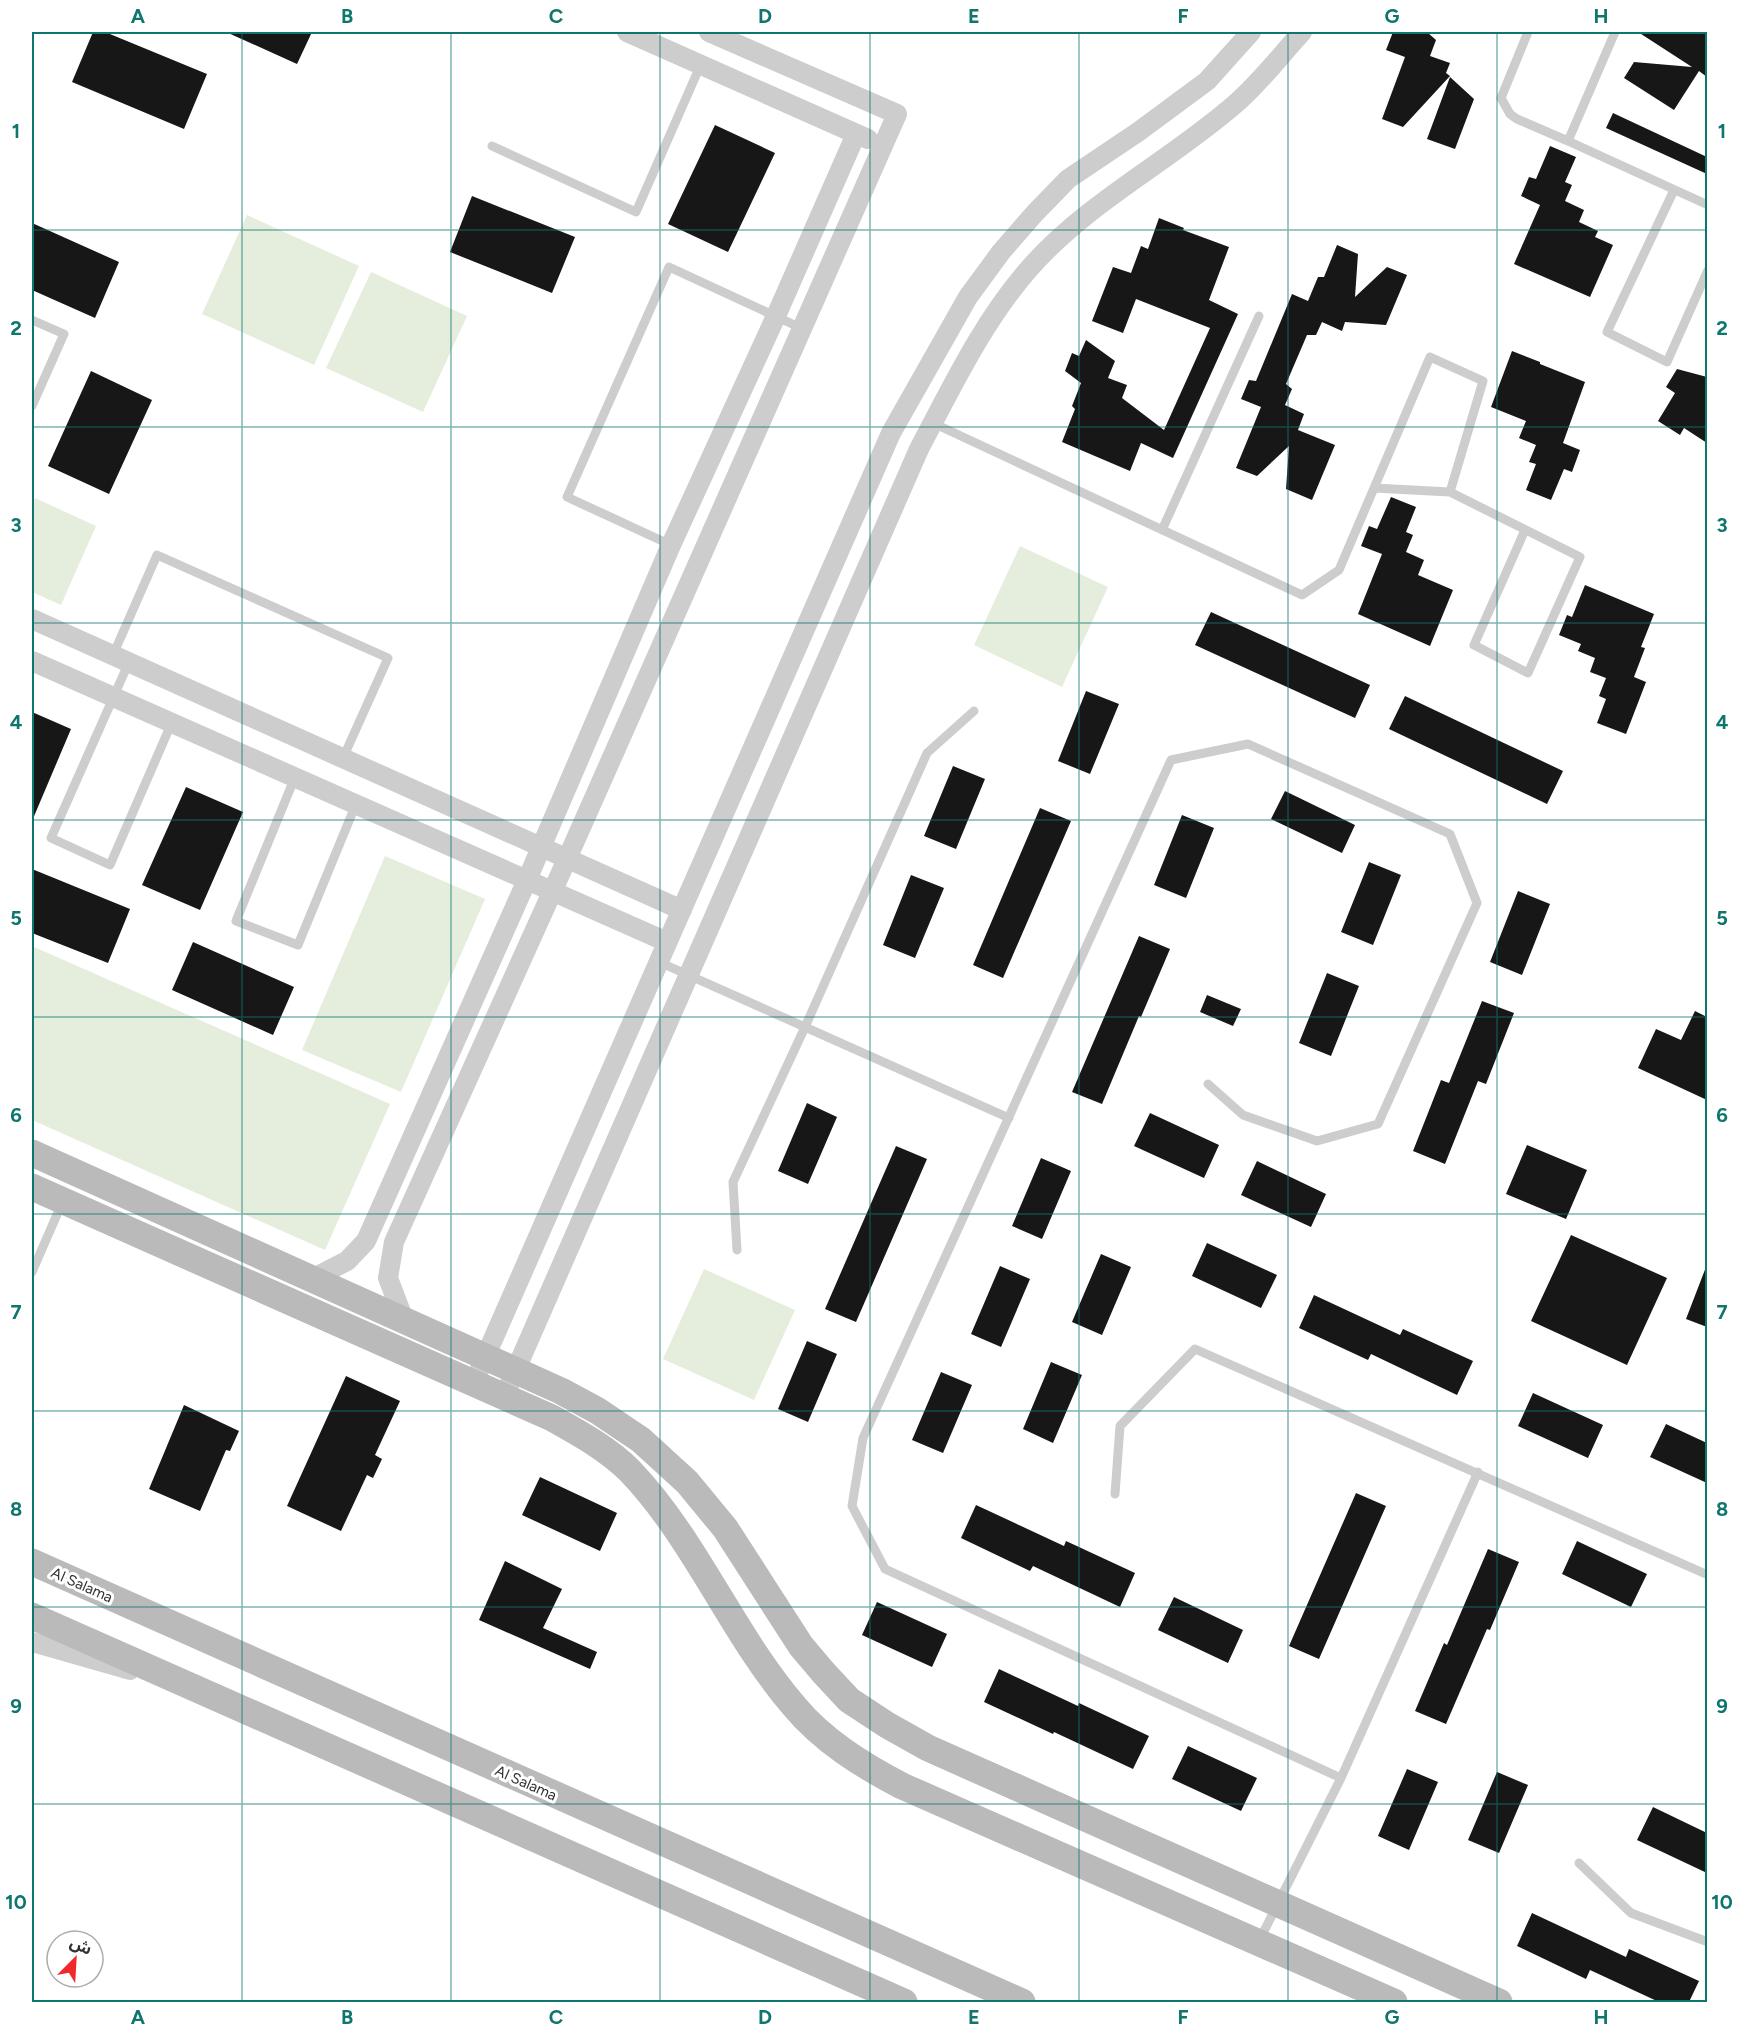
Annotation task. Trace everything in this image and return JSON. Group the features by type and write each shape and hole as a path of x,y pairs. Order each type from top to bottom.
{"street":[{"path":"627,32 883,146"},
{"path":"404,1320 388,1278 394,1242 567,859 897,114 709,32"},
{"path":"474,1383 891,433 968,297 1001,252 1068,179 1138,132 1207,81 1251,32"},
{"path":"504,1396 910,471 968,356 995,314 1029,270 1066,232 1104,200 1235,105 1302,32"},
{"path":"312,1279 347,1261 366,1241 527,880 671,545 856,134"},
{"path":"32,619 682,910"},
{"path":"32,660 668,942"},
{"path":"32,1153 516,1370 598,1411 641,1440 687,1482 725,1528 801,1646 849,1700 887,1725 928,1748 1498,2002"},
{"path":"32,1187 504,1396 590,1439 629,1470 661,1507 772,1679 795,1708 825,1737 865,1767 902,1786 1394,2002"},
{"name":"Al Salama","path":"32,1562 1022,2002"},
{"path":"32,1616 904,2002"},
{"path":"32,1642 211,1694"}],"lane":[{"path":"1528,32 1501,98 1510,114 1707,206"},
{"path":"1568,141 1615,32"},
{"path":"492,146 636,212 701,64"},
{"path":"1674,190 1607,332 1667,362 1707,270"},
{"path":"671,545 567,497 669,267 801,328"},
{"path":"1162,530 1259,316"},
{"path":"32,320 64,334 32,406"},
{"path":"933,423 1302,595 1339,570 1430,357 1483,381 1450,492"},
{"path":"1374,488 1450,492 1580,557 1528,673 1474,645 1525,530"},
{"path":"172,722 110,865 51,838 113,697 121,659 156,555 388,658 343,758"},
{"path":"737,1250 733,1182 927,753 974,711"},
{"path":"1208,1084 1243,1114 1317,1141 1378,1124 1476,903 1450,834 1248,744 1171,760 863,1438 852,1506 885,1569 1341,1778"},
{"path":"295,777 236,921 298,945 356,804"},
{"path":"659,962 1009,1118"},
{"path":"32,1272 63,1201"},
{"path":"1115,1494 1119,1426 1195,1349 1707,1575"},
{"path":"1258,1944 1341,1778 1478,1472"},
{"path":"1579,1863 1631,1913 1707,1942"}],"green space":[{"path":"247,215 359,266 314,365 202,314"},
{"path":"371,272 467,316 423,412 326,368"},
{"path":"35,498 96,526 61,605 32,592 32,507"},
{"path":"1020,546 1108,587 1062,687 974,645"},
{"path":"385,856 485,899 401,1092 302,1050"},
{"path":"32,946 390,1104 325,1250 32,1120"},
{"path":"704,1269 795,1310 754,1400 663,1359"}],"building":[{"path":"93,32 105,32 207,74 184,129 72,82"},
{"path":"226,32 312,32 297,64"},
{"path":"1393,32 1427,32 1436,40 1430,56 1450,63 1446,73 1450,76 1403,127 1382,119 1405,57 1386,50"},
{"path":"1638,32 1707,32 1707,77 1699,71 1674,110 1624,78 1634,62 1692,67"},
{"path":"1450,77 1474,99 1455,149 1427,139"},
{"path":"1613,113 1707,157 1707,174 1606,128"},
{"path":"715,125 775,153 728,252 668,224"},
{"path":"1550,146 1576,157 1565,182 1572,185 1565,201 1584,210 1579,222 1598,231 1595,237 1613,245 1590,297 1514,264 1540,205 1521,196 1529,177 1536,179"},
{"path":"472,196 575,237 552,293 450,252"},
{"path":"1159,218 1184,228 1183,230 1229,247 1209,300 1238,314 1173,458 1141,443 1130,471 1062,442 1075,409 1072,406 1081,383 1065,371 1072,353 1079,356 1086,340 1115,361 1108,378 1127,385 1122,398 1164,430 1210,328 1136,299 1123,333 1092,321 1113,267 1131,273 1141,246 1148,249"},
{"path":"32,223 119,262 95,318 32,290"},
{"path":"1337,245 1358,254 1355,297 1387,267 1407,275 1386,325 1345,322 1342,331 1322,322 1316,335 1307,335 1286,384 1292,389 1285,405 1304,414 1298,430 1335,445 1312,500 1286,489 1289,446 1257,476 1236,468 1261,407 1241,399 1249,380 1256,381 1292,294 1308,301 1318,277 1324,277"},
{"path":"1512,351 1585,382 1563,443 1580,450 1572,472 1564,469 1551,500 1526,490 1536,464 1529,462 1536,445 1519,438 1526,421 1491,407"},
{"path":"1677,369 1707,377 1707,443 1684,428 1680,435 1658,421 1675,393 1666,387"},
{"path":"91,371 152,400 109,494 48,466"},
{"path":"1391,497 1416,507 1406,532 1413,535 1406,552 1424,560 1418,575 1453,590 1430,646 1358,614 1382,554 1361,546 1369,526 1377,529"},
{"path":"1585,585 1654,614 1641,647 1645,648 1634,677 1646,682 1626,734 1597,723 1606,699 1599,696 1606,678 1590,672 1595,658 1578,651 1581,644 1559,635 1567,615 1572,617"},
{"path":"1211,612 1370,685 1355,718 1195,645"},
{"path":"1086,691 1119,704 1090,774 1058,761"},
{"path":"1405,696 1563,771 1547,804 1389,729"},
{"path":"32,712 71,729 32,821"},
{"path":"953,766 985,779 956,849 924,836"},
{"path":"186,787 243,812 200,910 142,885"},
{"path":"1285,791 1355,825 1342,853 1271,819"},
{"path":"1040,808 1071,821 1003,978 973,965"},
{"path":"1182,815 1214,828 1186,898 1154,885"},
{"path":"1369,862 1401,875 1373,945 1341,932"},
{"path":"32,869 130,909 108,963 32,933"},
{"path":"911,875 944,888 915,958 883,945"},
{"path":"1518,891 1550,904 1522,975 1490,962"},
{"path":"1139,936 1170,949 1102,1104 1072,1092"},
{"path":"193,942 294,987 273,1035 172,990"},
{"path":"1327,973 1359,986 1331,1056 1299,1043"},
{"path":"1207,995 1241,1009 1233,1026 1200,1012"},
{"path":"1482,1001 1514,1013 1486,1084 1478,1081 1445,1164 1413,1151 1441,1080 1449,1083"},
{"path":"1695,1011 1707,1017 1707,1100 1638,1068 1656,1029 1681,1040"},
{"path":"807,1103 837,1117 808,1184 778,1171"},
{"path":"1150,1113 1219,1145 1204,1178 1134,1146"},
{"path":"1527,1145 1587,1170 1566,1219 1506,1194"},
{"path":"896,1146 927,1159 856,1322 825,1309"},
{"path":"1041,1158 1071,1171 1042,1239 1012,1226"},
{"path":"1257,1161 1326,1194 1311,1227 1241,1195"},
{"path":"1571,1235 1667,1278 1627,1365 1531,1321"},
{"path":"1207,1243 1277,1275 1261,1308 1192,1276"},
{"path":"1101,1254 1131,1267 1102,1335 1072,1322"},
{"path":"1000,1266 1030,1279 1001,1347 971,1334"},
{"path":"1707,1267 1707,1327 1686,1319"},
{"path":"1314,1295 1400,1335 1403,1329 1473,1361 1457,1395 1371,1354 1368,1360 1299,1328"},
{"path":"807,1341 837,1354 808,1422 778,1409"},
{"path":"1051,1362 1082,1375 1053,1443 1023,1429"},
{"path":"941,1372 972,1385 943,1453 912,1440"},
{"path":"346,1376 400,1401 375,1455 382,1459 373,1478 367,1475 341,1531 287,1506"},
{"path":"1533,1393 1603,1425 1588,1458 1518,1426"},
{"path":"184,1405 239,1431 230,1451 226,1450 200,1511 149,1489"},
{"path":"1666,1424 1707,1443 1707,1483 1650,1457"},
{"path":"540,1477 617,1513 600,1551 522,1515"},
{"path":"1356,1493 1386,1506 1319,1659 1289,1646"},
{"path":"976,1505 1064,1546 1066,1541 1135,1573 1120,1607 1033,1566 1030,1571 961,1538"},
{"path":"1577,1541 1647,1574 1631,1607 1562,1574"},
{"path":"1488,1549 1519,1562 1446,1724 1415,1711 1444,1643 1447,1645"},
{"path":"505,1561 562,1589 543,1628 597,1652 590,1669 479,1620"},
{"path":"1174,1597 1243,1630 1228,1663 1158,1630"},
{"path":"877,1602 947,1634 932,1667 862,1635"},
{"path":"999,1669 1149,1736 1133,1769 984,1702"},
{"path":"1188,1746 1257,1778 1241,1811 1172,1779"},
{"path":"1407,1769 1438,1782 1409,1850 1378,1836"},
{"path":"1497,1772 1528,1785 1499,1853 1468,1840"},
{"path":"1653,1807 1707,1833 1707,1873 1637,1840"},
{"path":"1532,1913 1626,1957 1629,1949 1699,1981 1689,2002 1659,2002 1590,1970 1586,1979 1517,1946"}]}
